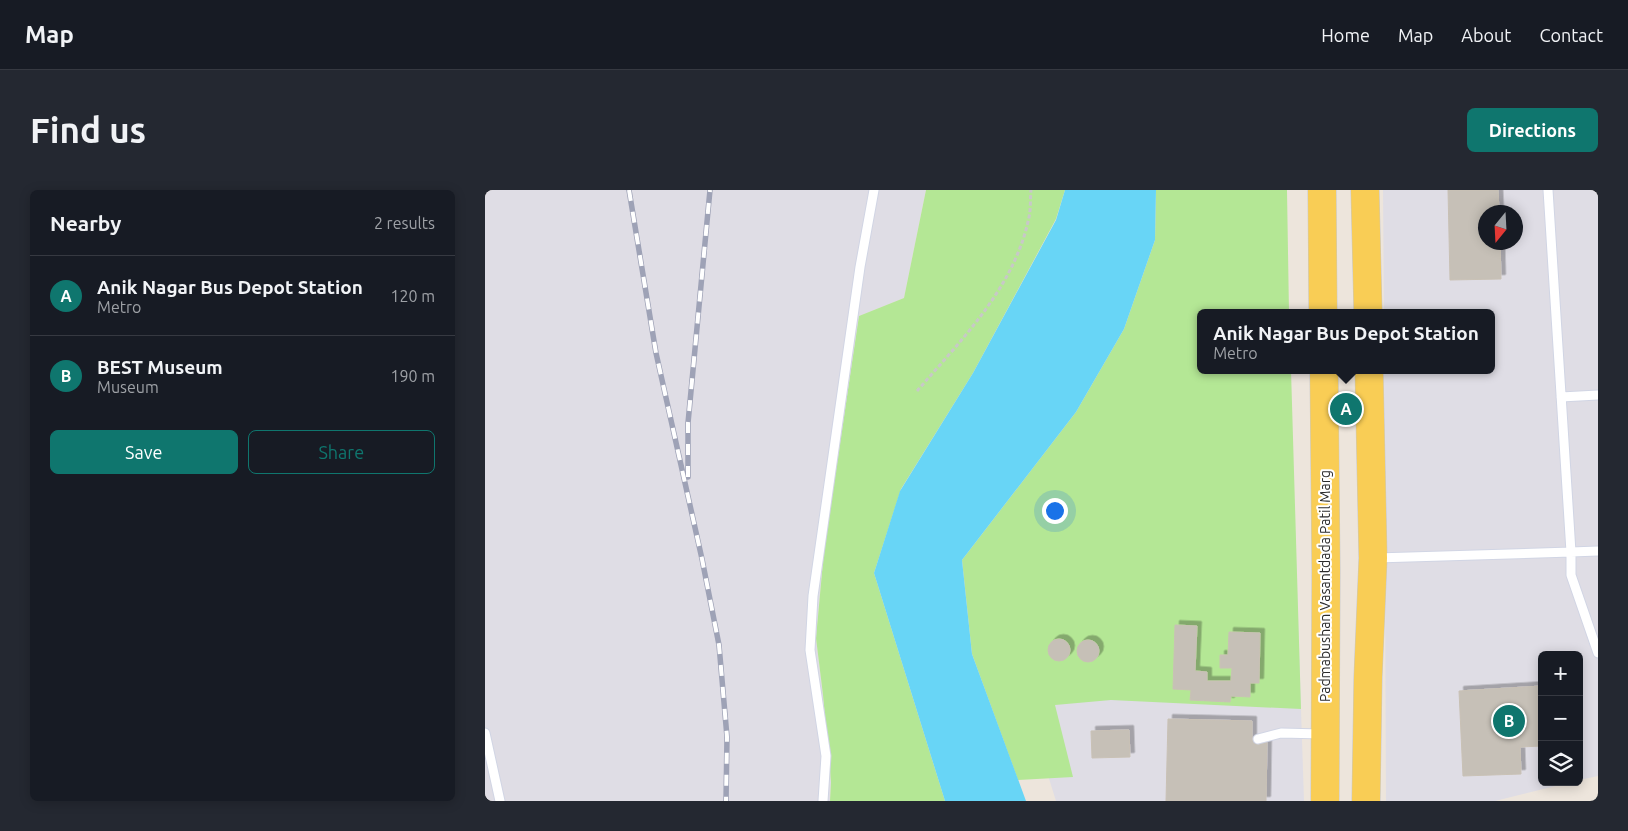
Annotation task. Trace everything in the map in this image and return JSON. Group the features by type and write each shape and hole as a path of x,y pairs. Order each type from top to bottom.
{"main road":[{"path":"1322,190 1323,309"},
{"path":"1365,190 1368,309"},
{"name":"Padmabushan Vasantdada Patil Marg","path":"1324,374 1326,572 1325,801"},
{"path":"1366,801 1367,677 1373,558 1369,374"}],"lane":[{"path":"823,801 826,756 810,650 813,596 860,267 873,190"},
{"path":"1548,190 1571,575 1598,653"},
{"path":"1561,397 1598,395"},
{"path":"1373,558 1598,551"},
{"path":"485,733 500,801"},
{"path":"1258,739 1281,733 1325,734"}],"path":[{"path":"917,392 983,316 1014,265 1029,216 1031,190"}],"shaded area":[{"path":"485,190 926,190 904,298 859,316 824,551 816,638 831,782 830,801 485,801"},
{"path":"1383,190 1598,190 1598,776 1583,779 1583,651 1538,651 1538,786 1556,786 1495,801 1386,801 1384,374 1495,374 1495,309 1384,309"},
{"path":"1295,526 1304,801 1056,801 985,574"}],"green space":[{"path":"926,190 1065,190 1056,219 973,373 901,489 874,573 945,801 830,801 831,782 816,638 824,551 859,316 904,298"},
{"path":"1156,190 1287,190 1289,309 1197,309 1197,374 1291,374 1301,709 1111,700 1055,705 1073,777 1018,780 972,654 962,560 1076,412 1124,329 1155,240"}],"water":[{"path":"1065,190 1156,190 1155,240 1124,329 1076,412 962,560 972,654 1026,801 945,801 874,573 900,491 973,373 1056,220"}],"building":[{"path":"1448,190 1498,190 1499,205 1478,205 1478,250 1500,250 1501,279 1450,280"},
{"path":"1175,625 1197,626 1195,671 1207,672 1207,681 1231,681 1232,668 1220,668 1220,655 1228,655 1229,632 1260,633 1259,683 1250,683 1250,697 1231,696 1230,702 1190,700 1191,690 1173,689"},
{"path":"1059,639 1067,642 1070,650 1067,658 1059,661 1051,658 1048,650 1051,642"},
{"path":"1088,640 1096,643 1099,651 1096,659 1088,662 1080,659 1077,651 1080,643"},
{"path":"1538,686 1538,746 1520,747 1521,774 1463,776 1459,691"},
{"path":"1168,719 1252,721 1252,739 1267,740 1266,801 1166,801"},
{"path":"1129,730 1130,757 1092,758 1091,731"}],"railway":[{"path":"629,190 656,353 702,559 719,645 727,737 726,801"},
{"path":"688,477 688,423 710,190"}],"place":[{"name":"Anik Nagar Bus Depot Station","path":"1346,409"},
{"name":"BEST Museum","path":"1509,721"}]}
